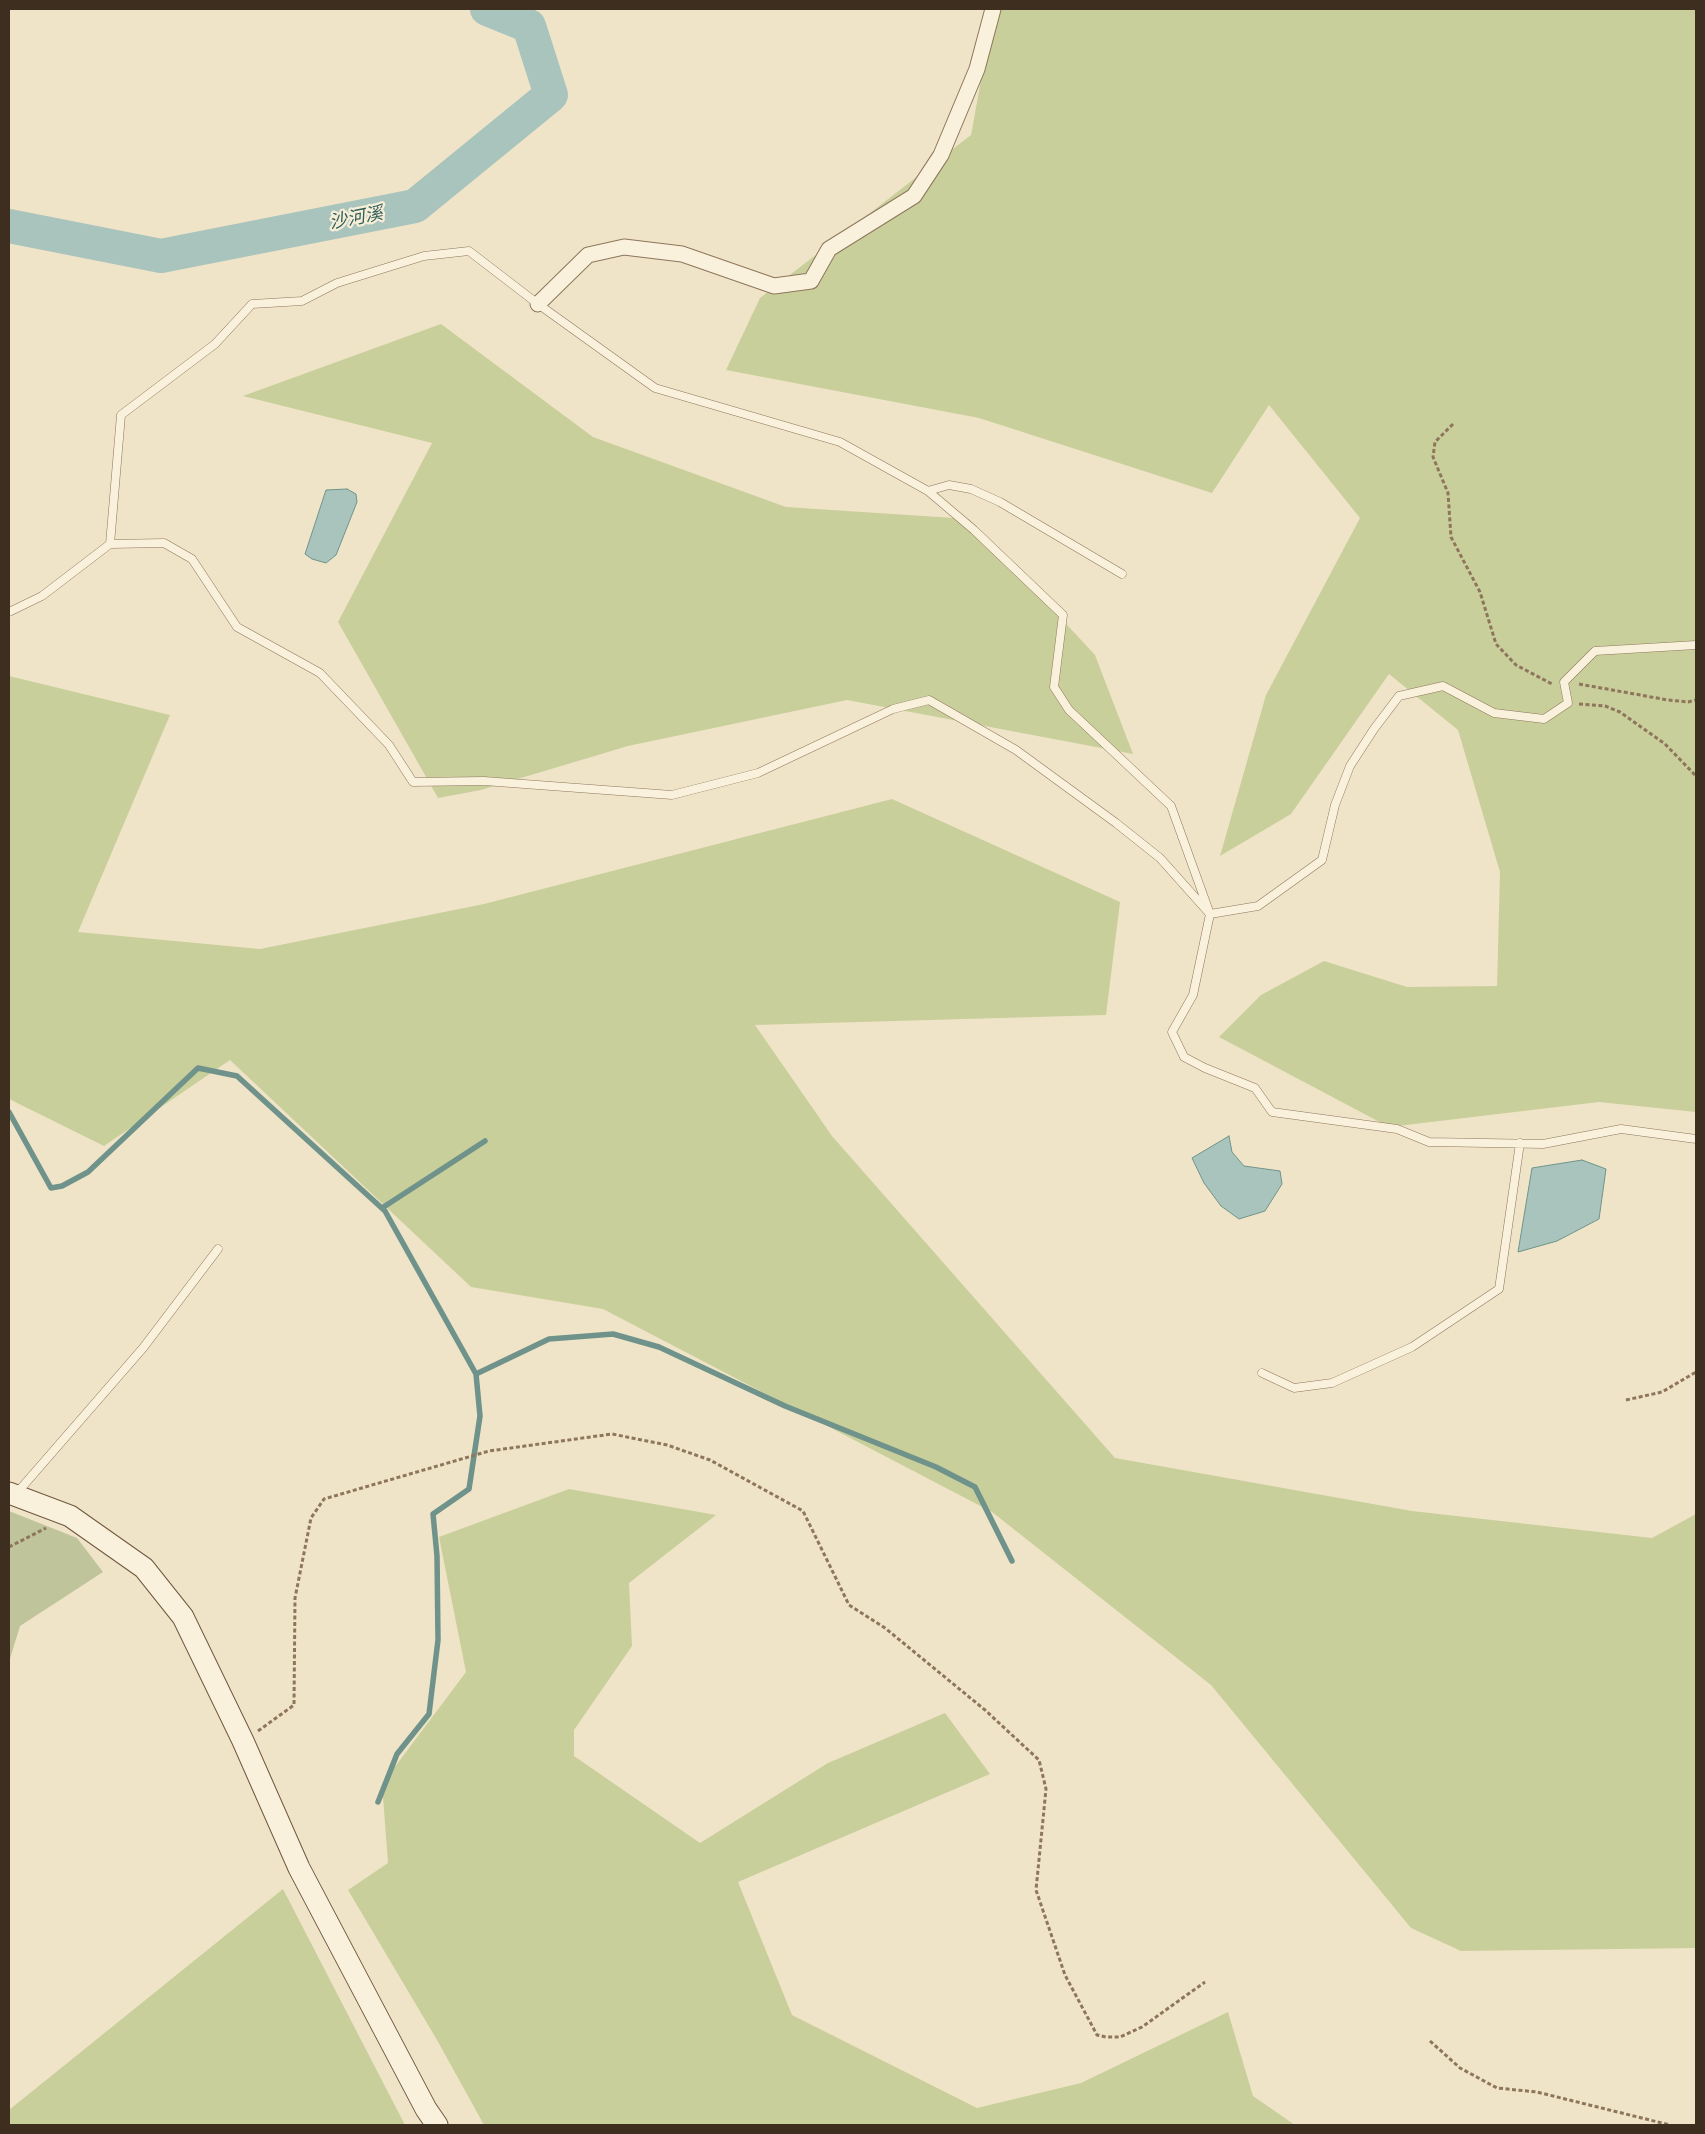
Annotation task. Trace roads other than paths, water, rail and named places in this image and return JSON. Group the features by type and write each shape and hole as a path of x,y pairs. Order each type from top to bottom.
{"street":[{"path":"538,304 588,255 624,247 682,254 774,286 810,281 829,249 914,196 940,155 977,69 993,9"},
{"path":"12,1494 70,1516 144,1568 182,1617 243,1741 299,1868 426,2109 437,2125"}],"lane":[{"path":"110,544 121,416 215,344 252,304 302,302 338,283 424,256 469,251 538,304 655,388 840,442 928,491 974,530 1063,615 1054,687 1070,710 1171,806 1210,914 1193,995 1172,1032 1184,1056 1205,1068 1255,1088 1272,1112 1397,1129 1429,1142 1543,1144 1621,1129 1696,1139"},
{"path":"928,491 949,485 971,489 1000,502 1122,574"},
{"path":"9,612 42,596 110,544 164,543 192,559 238,627 320,673 389,745 413,782 484,781 672,795 758,773 892,709 929,700 1016,750 1116,823 1160,858 1210,914"},
{"path":"1210,914 1258,906 1322,860 1336,805 1350,766 1374,729 1399,696 1443,686 1494,713 1544,719 1568,703 1564,682 1595,651 1696,645"},
{"path":"1262,1373 1294,1388 1332,1383 1412,1348 1499,1289 1520,1143"},
{"path":"12,1494 143,1348 218,1250"}],"water":[{"path":"347,489 356,494 357,502 336,555 326,563 312,559 305,554 326,490"},
{"path":"1229,1136 1232,1152 1244,1166 1280,1171 1282,1184 1265,1211 1239,1219 1221,1206 1204,1183 1192,1158"},
{"path":"1582,1160 1606,1169 1599,1219 1557,1241 1518,1252 1532,1168"}],"waterway":[{"name":"沙河溪","path":"9,226 161,256 415,206 551,95 529,26 487,9"},
{"path":"9,1112 51,1188 62,1186 88,1172 198,1068 237,1076 385,1211 476,1374 480,1416 469,1489 433,1514 437,1556 438,1640 429,1714 397,1754 378,1802"},
{"path":"382,1208 485,1141"},
{"path":"476,1374 549,1339 613,1334 659,1347 785,1406 936,1467 975,1487 1012,1561"}]}
